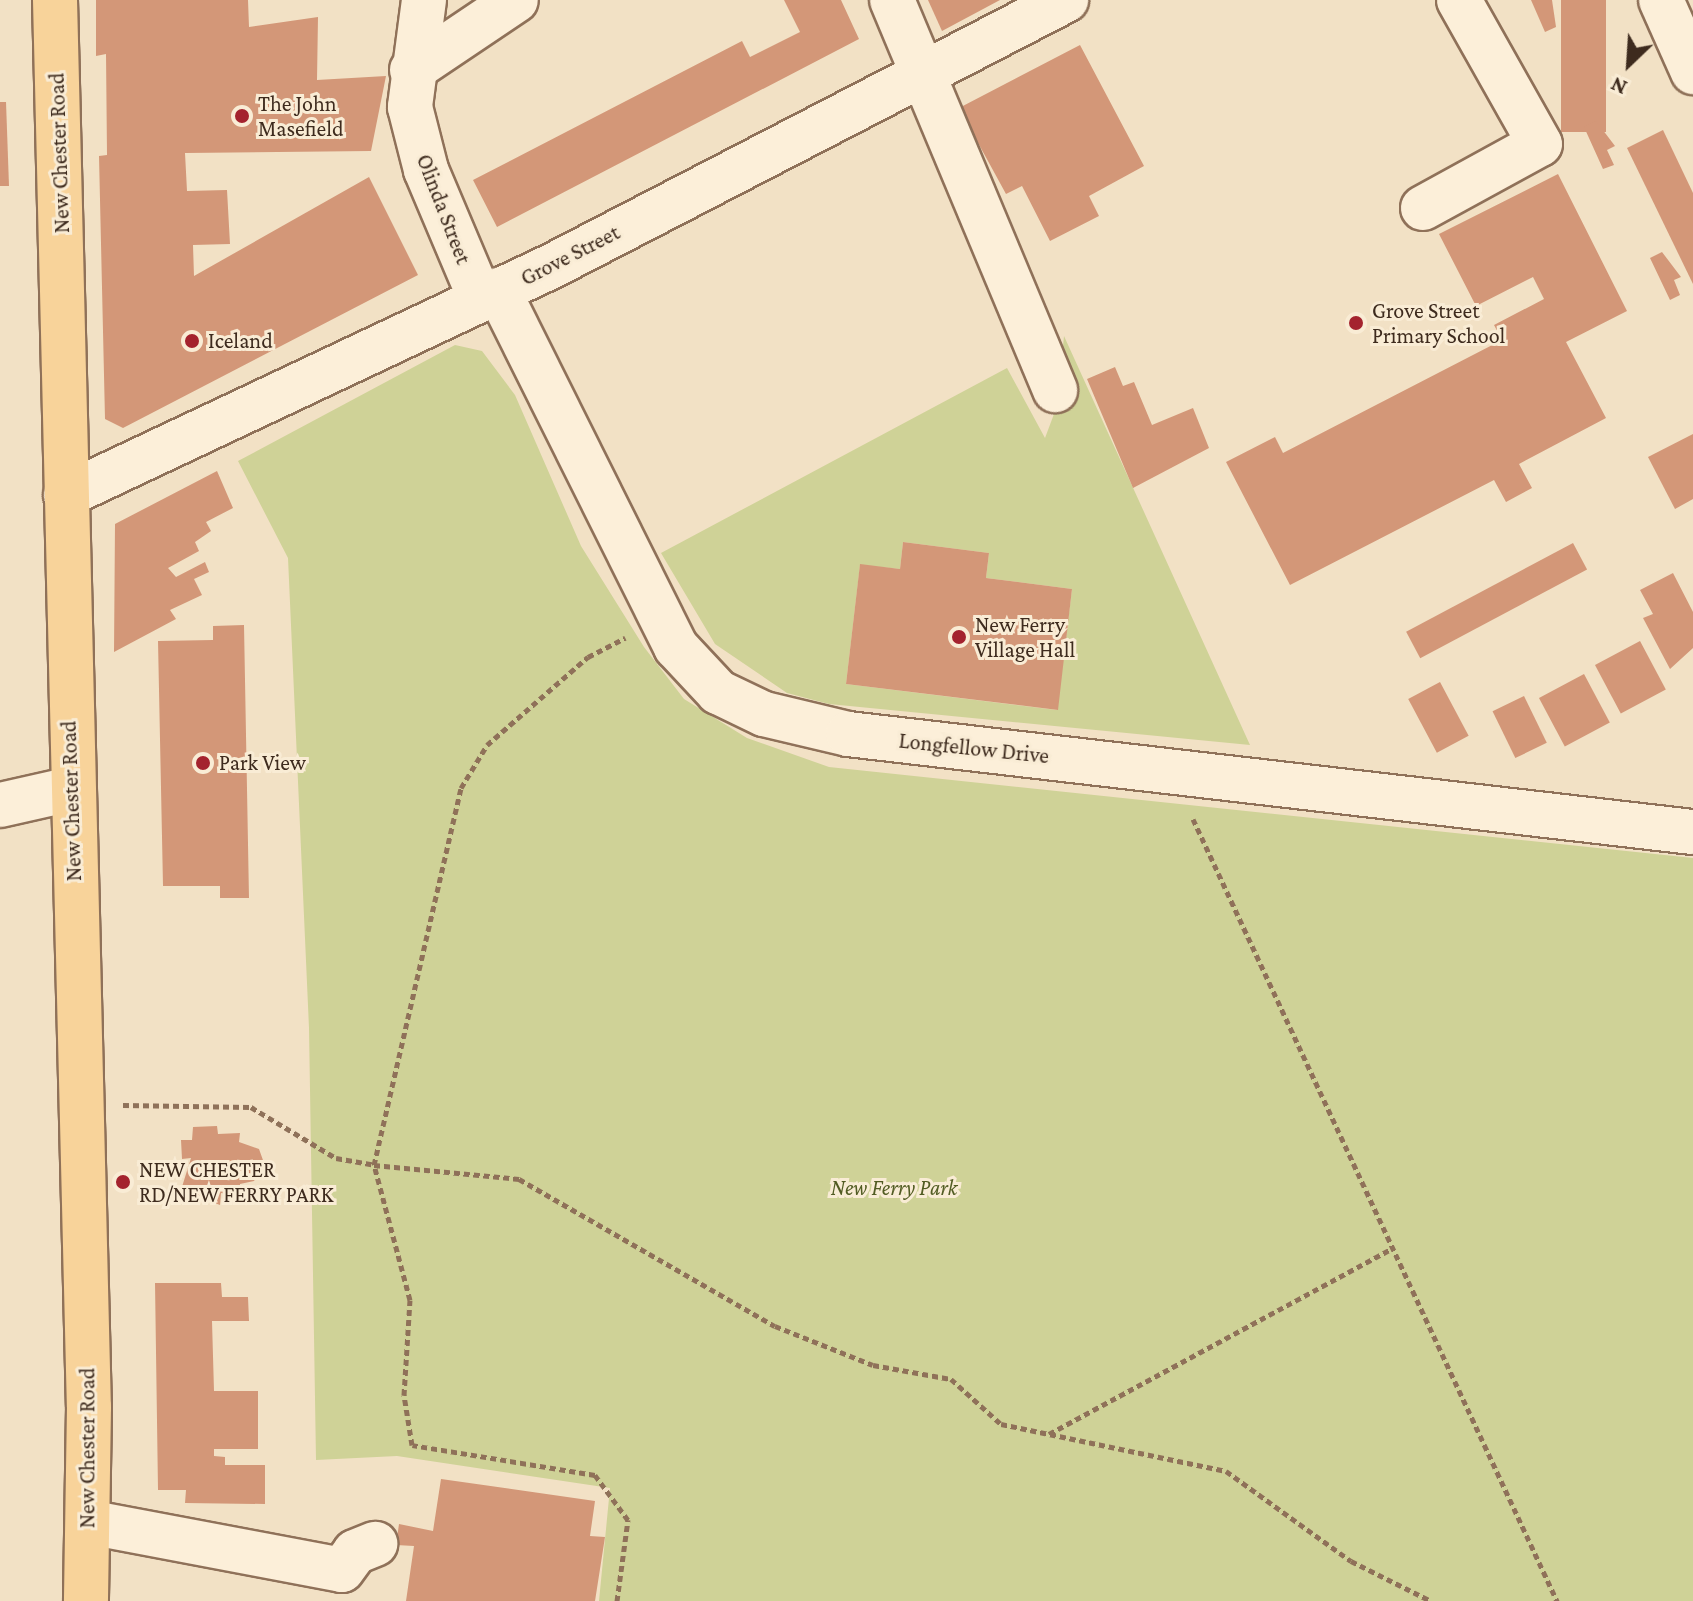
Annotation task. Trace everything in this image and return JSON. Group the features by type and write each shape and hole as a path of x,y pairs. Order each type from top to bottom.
{"main road":[{"name":"New Chester Road","path":"55,0 88,1522 86,1601"}],"street":[{"name":"Olinda Street","path":"424,0 412,70 410,107 426,170 489,294"},
{"path":"412,70 516,0"},
{"path":"892,0 1055,390"},
{"name":"Grove Street","path":"66,495 489,294 1066,0"},
{"path":"1423,208 1540,144 1459,0"},
{"path":"1661,0 1693,72"},
{"name":"Longfellow Drive","path":"489,294 676,647 718,692 764,714 848,734 1202,775 1691,821"},
{"path":"0,805 71,789"},
{"path":"88,1522 342,1570 355,1552 375,1544"}],"path":[{"path":"617,1601 628,1520 595,1475 412,1445 404,1395 410,1300 374,1165 461,788 487,745 588,657 662,619"},
{"path":"1202,775 1192,820 1557,1601"},
{"path":"78,1104 251,1107 336,1158 374,1165 519,1179 775,1326 873,1365 951,1379 1001,1424 1226,1471 1351,1561 1431,1601"},
{"path":"1047,1436 1393,1248"}],"green space":[{"path":"1064,336 1250,745 829,704 787,693 715,644 661,553 1007,368 1045,438 1057,406","holes":["903,542 989,553 986,578 1072,589 1057,710 846,684 860,565 900,569"]},
{"name":"New Ferry Park","path":"455,345 482,351 515,395 581,546 644,647 684,699 747,738 829,767 1693,858 1693,1601 599,1601 610,1488 397,1456 316,1460 309,1028 288,558 238,461"}],"building":[{"path":"96,0 248,0 249,27 318,17 317,80 386,76 371,151 185,153 187,191 227,190 230,244 193,245 194,276 369,177 418,275 123,428 105,419 99,156 107,155 106,54 96,56"},
{"path":"784,0 841,0 859,39 497,227 473,180 742,41 750,57 800,32"},
{"path":"928,0 1000,0 942,31"},
{"path":"1531,0 1552,0 1556,27 1545,32"},
{"path":"1561,0 1606,0 1606,132 1561,132"},
{"path":"1080,45 1144,166 1089,196 1099,216 1050,241 1022,186 1006,194 959,108"},
{"path":"0,102 6,102 9,186 0,186"},
{"path":"1596,121 1615,146 1607,150 1614,165 1603,169 1584,127"},
{"path":"1663,130 1693,193 1693,284 1627,148"},
{"path":"1558,174 1627,311 1566,342 1606,418 1519,464 1532,488 1506,502 1494,480 1290,585 1226,462 1275,437 1283,453 1502,340 1494,325 1544,299 1533,277 1476,306 1439,234"},
{"path":"1662,252 1681,277 1674,280 1680,295 1670,300 1650,258"},
{"path":"1115,367 1123,386 1134,382 1152,425 1193,408 1209,448 1133,488 1087,379"},
{"path":"1693,434 1693,499 1675,509 1648,457"},
{"path":"217,471 233,508 206,522 211,531 195,542 199,551 168,568 176,577 205,562 209,572 194,579 202,595 170,610 176,619 114,652 115,524"},
{"name":"New Ferry Village Hall","path":"903,542 989,553 986,578 1072,589 1058,710 846,684 860,564 900,569"},
{"path":"1573,543 1587,569 1420,658 1406,632"},
{"path":"1673,573 1693,612 1693,648 1670,669 1643,618 1653,614 1640,590"},
{"name":"Park View","path":"244,625 249,898 220,898 220,886 163,886 158,641 213,640 213,626"},
{"path":"1640,641 1666,690 1621,714 1595,665"},
{"path":"1584,674 1610,723 1565,747 1539,698"},
{"path":"1440,682 1469,736 1437,753 1408,699"},
{"path":"1524,696 1547,743 1515,758 1493,711"},
{"path":"217,1126 218,1134 240,1133 239,1142 259,1149 264,1163 254,1181 240,1184 240,1196 221,1193 220,1205 181,1190 191,1158 182,1159 181,1140 192,1140 193,1127"},
{"path":"155,1283 221,1283 222,1297 248,1297 249,1321 212,1321 214,1391 258,1391 258,1449 214,1449 214,1456 225,1457 225,1465 265,1465 265,1504 185,1503 186,1490 158,1490"},
{"path":"441,1479 595,1501 590,1536 605,1537 595,1601 406,1601 414,1546 396,1545 399,1524 433,1531"}],"place":[{"name":"The John Masefield","path":"242,116"},
{"name":"Grove Street Primary School","path":"1356,323"},
{"name":"Iceland","path":"192,341"},
{"name":"New Ferry Village Hall","path":"959,637"},
{"name":"Park View","path":"203,763"},
{"name":"NEW CHESTER RD/NEW FERRY PARK","path":"123,1182"}]}
